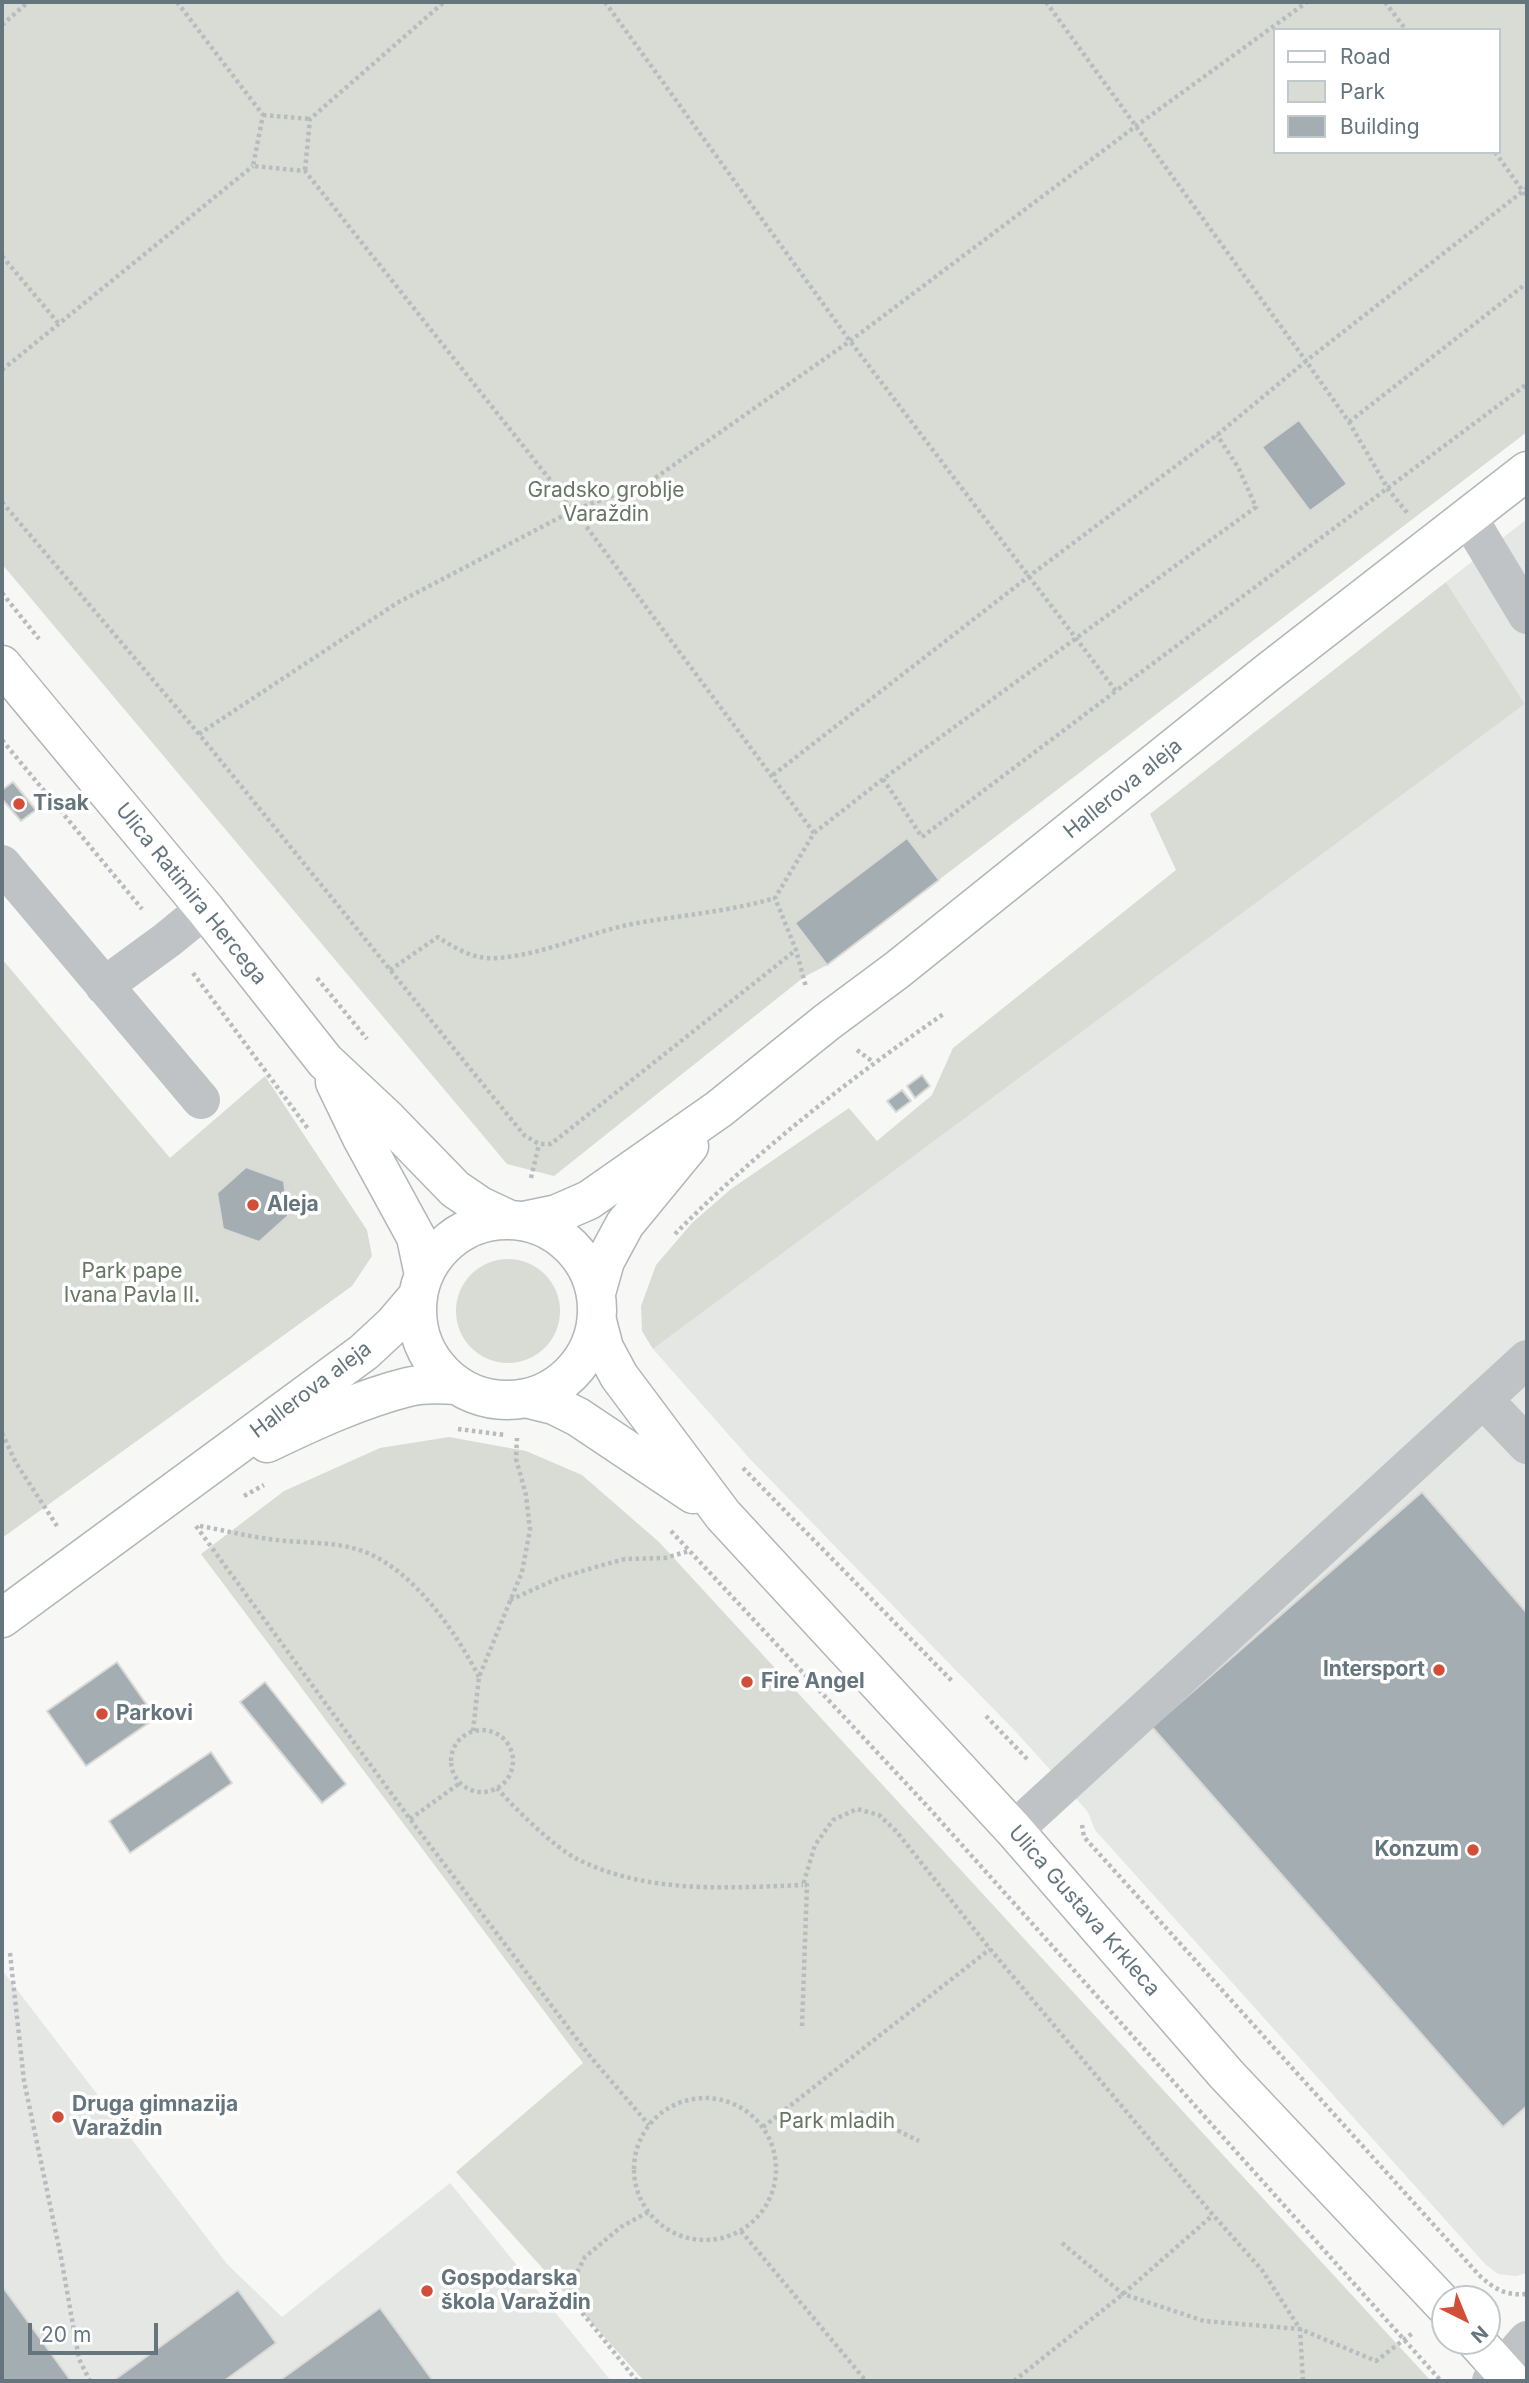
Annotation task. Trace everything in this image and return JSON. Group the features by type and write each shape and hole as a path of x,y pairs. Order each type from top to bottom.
{"main road":[{"name":"Hallerova aleja","path":"517,1220 558,1214 589,1200 719,1109 1267,673 1527,471"},
{"name":"Ulica Ratimira Hercega","path":"2,665 205,909 326,1061 455,1189 481,1206 517,1220"},
{"name":"Ulica Ratimira Hercega","path":"326,1061 362,1138 416,1237 421,1286"},
{"name":"Hallerova aleja","path":"597,1307 605,1261 625,1224 719,1109"},
{"path":"517,1220 549,1229 571,1245 587,1267 597,1307 589,1348 574,1371 552,1388 526,1398 502,1400 478,1396 457,1385 438,1368 424,1347 417,1322 421,1286 438,1252 458,1234 483,1223 517,1220"},
{"name":"Hallerova aleja","path":"2,1618 364,1352 393,1325 421,1286"},
{"name":"Ulica Gustava Krkleca","path":"597,1307 604,1348 619,1376 723,1515 1014,1830 1226,2074 1431,2318"},
{"name":"Hallerova aleja","path":"198,1475 311,1422 387,1394 410,1387 457,1385"},
{"name":"Ulica Gustava Krkleca","path":"526,1398 554,1405 578,1417 723,1515"},
{"path":"1486,2355 1501,2377"}],"street":[{"path":"1468,517 1527,615"},
{"path":"2,864 201,1100"},
{"path":"104,986 205,909"},
{"path":"1014,1830 1527,1359"},
{"path":"1483,1399 1527,1445"},
{"path":"1501,2377 1527,2340"}],"path":[{"path":"2,25 28,2"},
{"path":"2,370 253,166 263,115 177,2"},
{"path":"444,2 310,118 305,171 574,510 814,833"},
{"path":"605,2 850,341 1116,691"},
{"path":"1046,2 1349,422 1388,489 1413,519 1430,547"},
{"path":"199,734 397,603 574,510 648,483 850,341 1136,126 1307,2"},
{"path":"1385,2 1404,28"},
{"path":"263,115 310,118"},
{"path":"1496,154 1525,190 1527,197"},
{"path":"253,166 305,171"},
{"path":"773,775 1028,577 1217,435 1525,190"},
{"path":"2,256 59,324"},
{"path":"1349,422 1527,283"},
{"path":"883,779 922,837 1527,384"},
{"path":"390,970 438,937 461,953 495,959 528,953 631,925 743,907 775,898 814,833 883,779 1256,507 1238,467 1217,435"},
{"path":"2,502 199,734 524,1135 539,1144 551,1144 796,950"},
{"path":"2,740 151,919"},
{"path":"775,898 796,950 808,999"},
{"path":"189,968 313,1135"},
{"path":"672,1236 763,1151 873,1062 945,1013"},
{"path":"529,1182 539,1144"},
{"path":"454,1429 528,1438"},
{"path":"2,1433 16,1463 57,1526"},
{"path":"473,1731 479,1677 523,1572 530,1530 526,1495 516,1458 517,1437"},
{"path":"735,1460 953,1682"},
{"path":"233,1501 273,1480"},
{"path":"196,1525 205,1519"},
{"path":"196,1525 270,1540 330,1544 365,1552 394,1568 433,1606 466,1652 479,1677"},
{"path":"196,1525 589,2056 649,2125"},
{"path":"664,1525 928,1807 1441,2381"},
{"path":"509,1600 559,1578 612,1562 665,1558 690,1551"},
{"path":"986,1716 1034,1767"},
{"path":"473,1731 492,1731 508,1744 512,1753 510,1773 497,1788 478,1792 460,1783 450,1764 451,1754 463,1736 473,1731"},
{"path":"411,1819 460,1783"},
{"path":"497,1788 538,1828 575,1858 628,1879 670,1886 729,1888 807,1885 802,2026"},
{"path":"803,1885 815,1844 832,1820 856,1809 879,1815 896,1831 990,1949 1262,2270 1300,2329 1303,2381"},
{"path":"1082,1821 1084,1837 1479,2275 1495,2289 1513,2295 1527,2294"},
{"path":"763,2127 990,1949"},
{"path":"10,1953 24,2081 61,2257 79,2359 90,2381"},
{"path":"700,2098 721,2099 744,2109 763,2127 774,2149 775,2186 765,2209 741,2231 719,2240 698,2241 674,2234 654,2220 640,2200 634,2183 634,2158 640,2138 655,2118 675,2104 700,2098"},
{"path":"860,2112 919,2141"},
{"path":"637,2381 580,2310 570,2286 585,2257 621,2227 648,2212"},
{"path":"1014,2381 1123,2294 1213,2215"},
{"path":"741,2231 866,2381"},
{"path":"1062,2243 1123,2294 1204,2321 1300,2329 1376,2361 1404,2342 1431,2318"}],"shaded area":[{"path":"1527,519 1527,2273 1516,2276 1498,2274 1486,2265 1095,1830 1088,1812 1017,1733 750,1459 653,1349 1525,704 1446,582"},
{"path":"2,1970 227,2264 282,2317 450,2183 611,2381 2,2381"}],"green space":[{"name":"Gradsko groblje Varaždin","path":"2,2 1527,2 1527,432 827,965 804,977 554,1176 507,1164 2,564"},
{"path":"1446,582 1525,704 653,1349 642,1331 641,1306 656,1265 692,1223 731,1189 849,1108 877,1141 932,1095 953,1048 1176,870 1150,814"},
{"name":"Park pape Ivana Pavla II.","path":"2,959 170,1158 265,1076 367,1230 372,1256 352,1286 2,1538"},
{"path":"508,1259 528,1263 545,1274 556,1291 560,1311 556,1331 545,1348 528,1359 508,1363 488,1359 471,1348 460,1331 456,1311 460,1291 471,1274 488,1263"},
{"name":"Park mladih","path":"449,1437 526,1451 582,1475 659,1542 1431,2381 644,2381 456,2172 583,2063 201,1554 284,1491 380,1448"}],"building":[{"path":"1299,420 1347,484 1310,511 1262,447"},
{"name":"Tisak","path":"13,782 36,810 21,821 2,799 2,790"},
{"path":"907,838 939,880 827,965 795,923"},
{"path":"922,1075 930,1086 915,1098 907,1086"},
{"path":"902,1090 911,1101 896,1112 887,1101"},
{"name":"Aleja","path":"246,1167 284,1181 288,1216 259,1242 223,1229 217,1193"},
{"path":"1422,1492 1527,1613 1527,2106 1503,2127 1152,1727"},
{"name":"Parkovi","path":"117,1662 156,1718 86,1766 47,1711"},
{"path":"265,1682 346,1784 322,1803 240,1702"},
{"path":"211,1752 232,1783 130,1853 109,1821"},
{"path":"2,2286 71,2381 2,2381"},
{"path":"238,2290 276,2343 224,2381 113,2381"},
{"path":"380,2308 433,2381 279,2381"}],"place":[{"name":"Tisak","path":"19,804"},
{"name":"Aleja","path":"253,1205"},
{"name":"Intersport","path":"1439,1670"},
{"name":"Fire Angel","path":"747,1682"},
{"name":"Parkovi","path":"102,1714"},
{"name":"Konzum","path":"1473,1850"},
{"name":"Druga gimnazija Varaždin","path":"58,2117"},
{"name":"Gospodarska škola Varaždin","path":"427,2291"}]}
